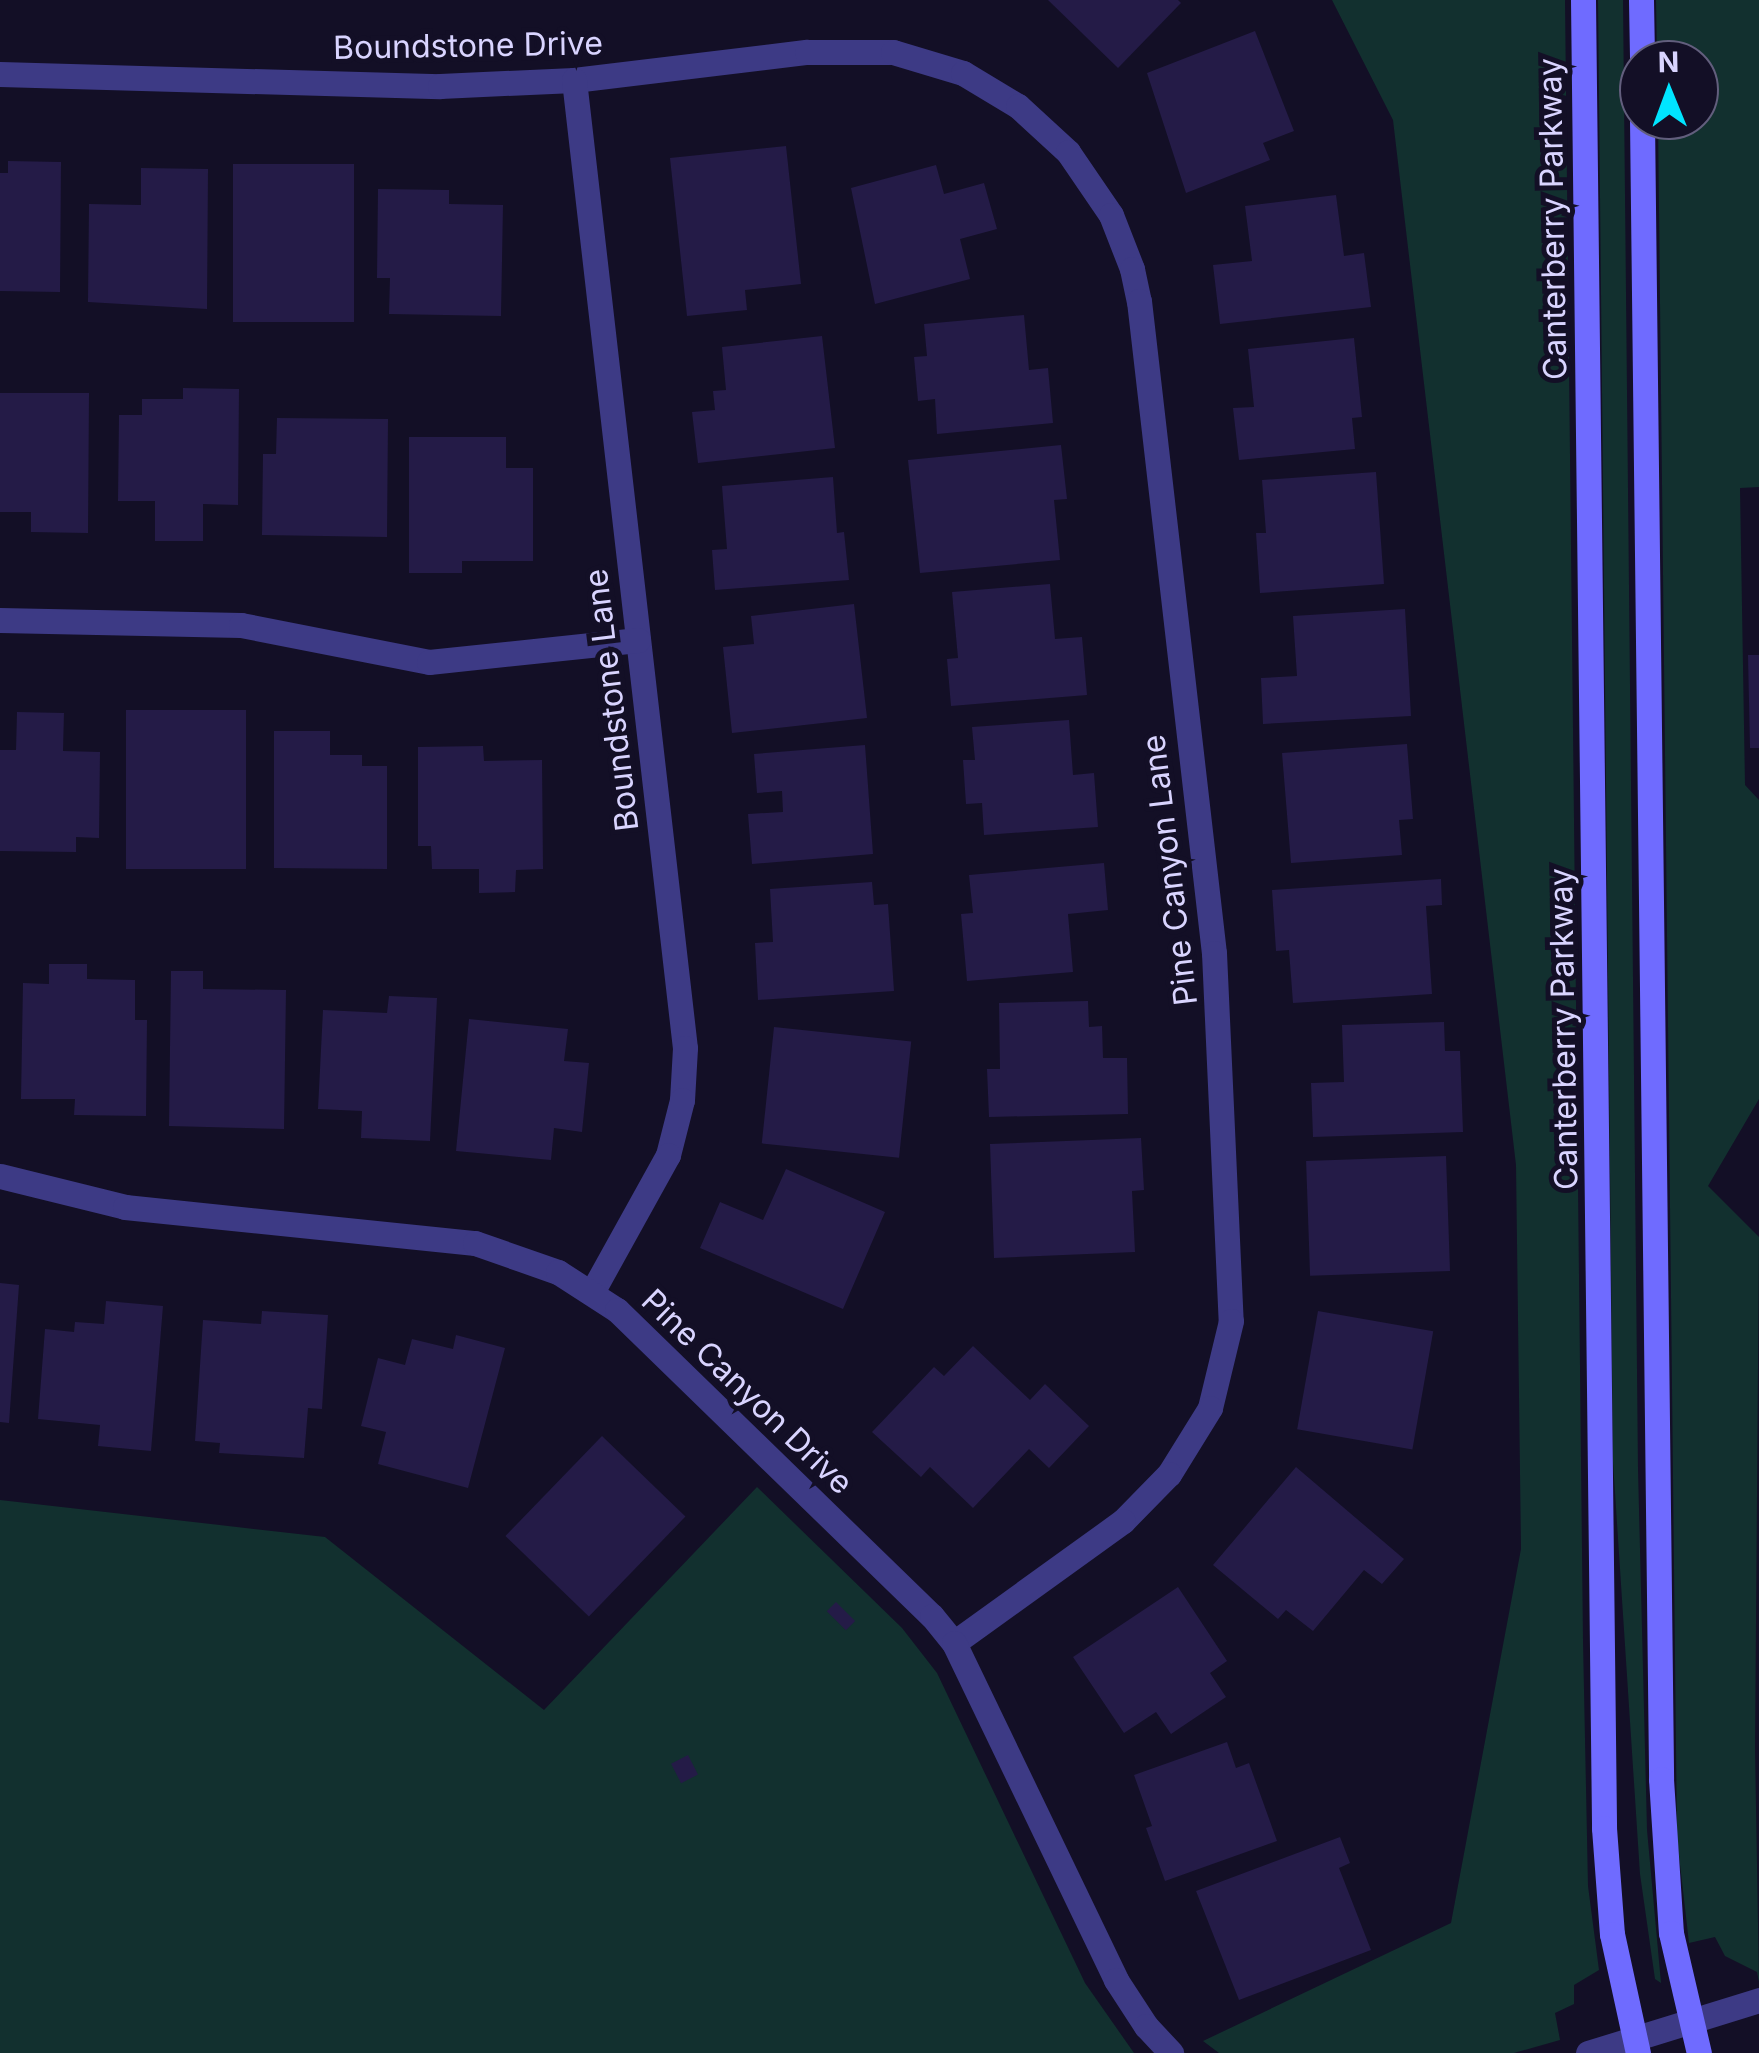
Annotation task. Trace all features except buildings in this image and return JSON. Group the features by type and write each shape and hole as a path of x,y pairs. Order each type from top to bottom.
{"street":[{"name":"Canterberry Parkway","path":"1583,0 1604,1828 1612,1934 1636,2046"},
{"path":"1641,0 1642,40"},
{"name":"Boundstone Drive","path":"0,74 440,86 574,80 807,52 874,50 935,61"},
{"name":"Pine Canyon Lane","path":"935,61 1018,106 1068,152 1111,216 1132,269 1214,953 1232,1291 1228,1348 1210,1408 1170,1474 1123,1521 954,1643"},
{"name":"Boundstone Lane","path":"574,80 683,1028 684,1084 668,1156 592,1292"},
{"path":"1642,140 1660,1760 1671,1933 1699,2053"},
{"path":"0,620 241,625 429,662 638,640"},
{"name":"Pine Canyon Drive","path":"0,1176 125,1206 475,1243 558,1272 592,1292 630,1321 932,1616 954,1643 1116,1980 1146,2026 1171,2053"},
{"path":"1588,2053 1636,2046 1690,2021 1759,2000"}],"green space":[{"path":"1332,0 1565,0 1583,1641 1588,1886 1599,1970 1574,1985 1574,2004 1555,2013 1560,2040 1514,2053 1219,2053 1203,2041 1451,1923 1521,1549 1516,1165 1393,120"},
{"path":"1598,0 1623,0 1619,140 1624,140 1638,1469 1647,1830 1661,1983 1655,1979 1640,1874 1613,1462"},
{"path":"1656,0 1759,0 1759,487 1740,488 1745,785 1759,800 1759,1099 1708,1186 1759,1237 1755,1749 1759,1982 1757,1972 1725,1956 1715,1937 1689,1943 1677,1838 1658,140 1719,140 1719,40 1657,40"},
{"path":"757,1487 902,1628 937,1673 1085,1983 1134,2053 0,2053 0,1500 325,1537 544,1710"}]}
